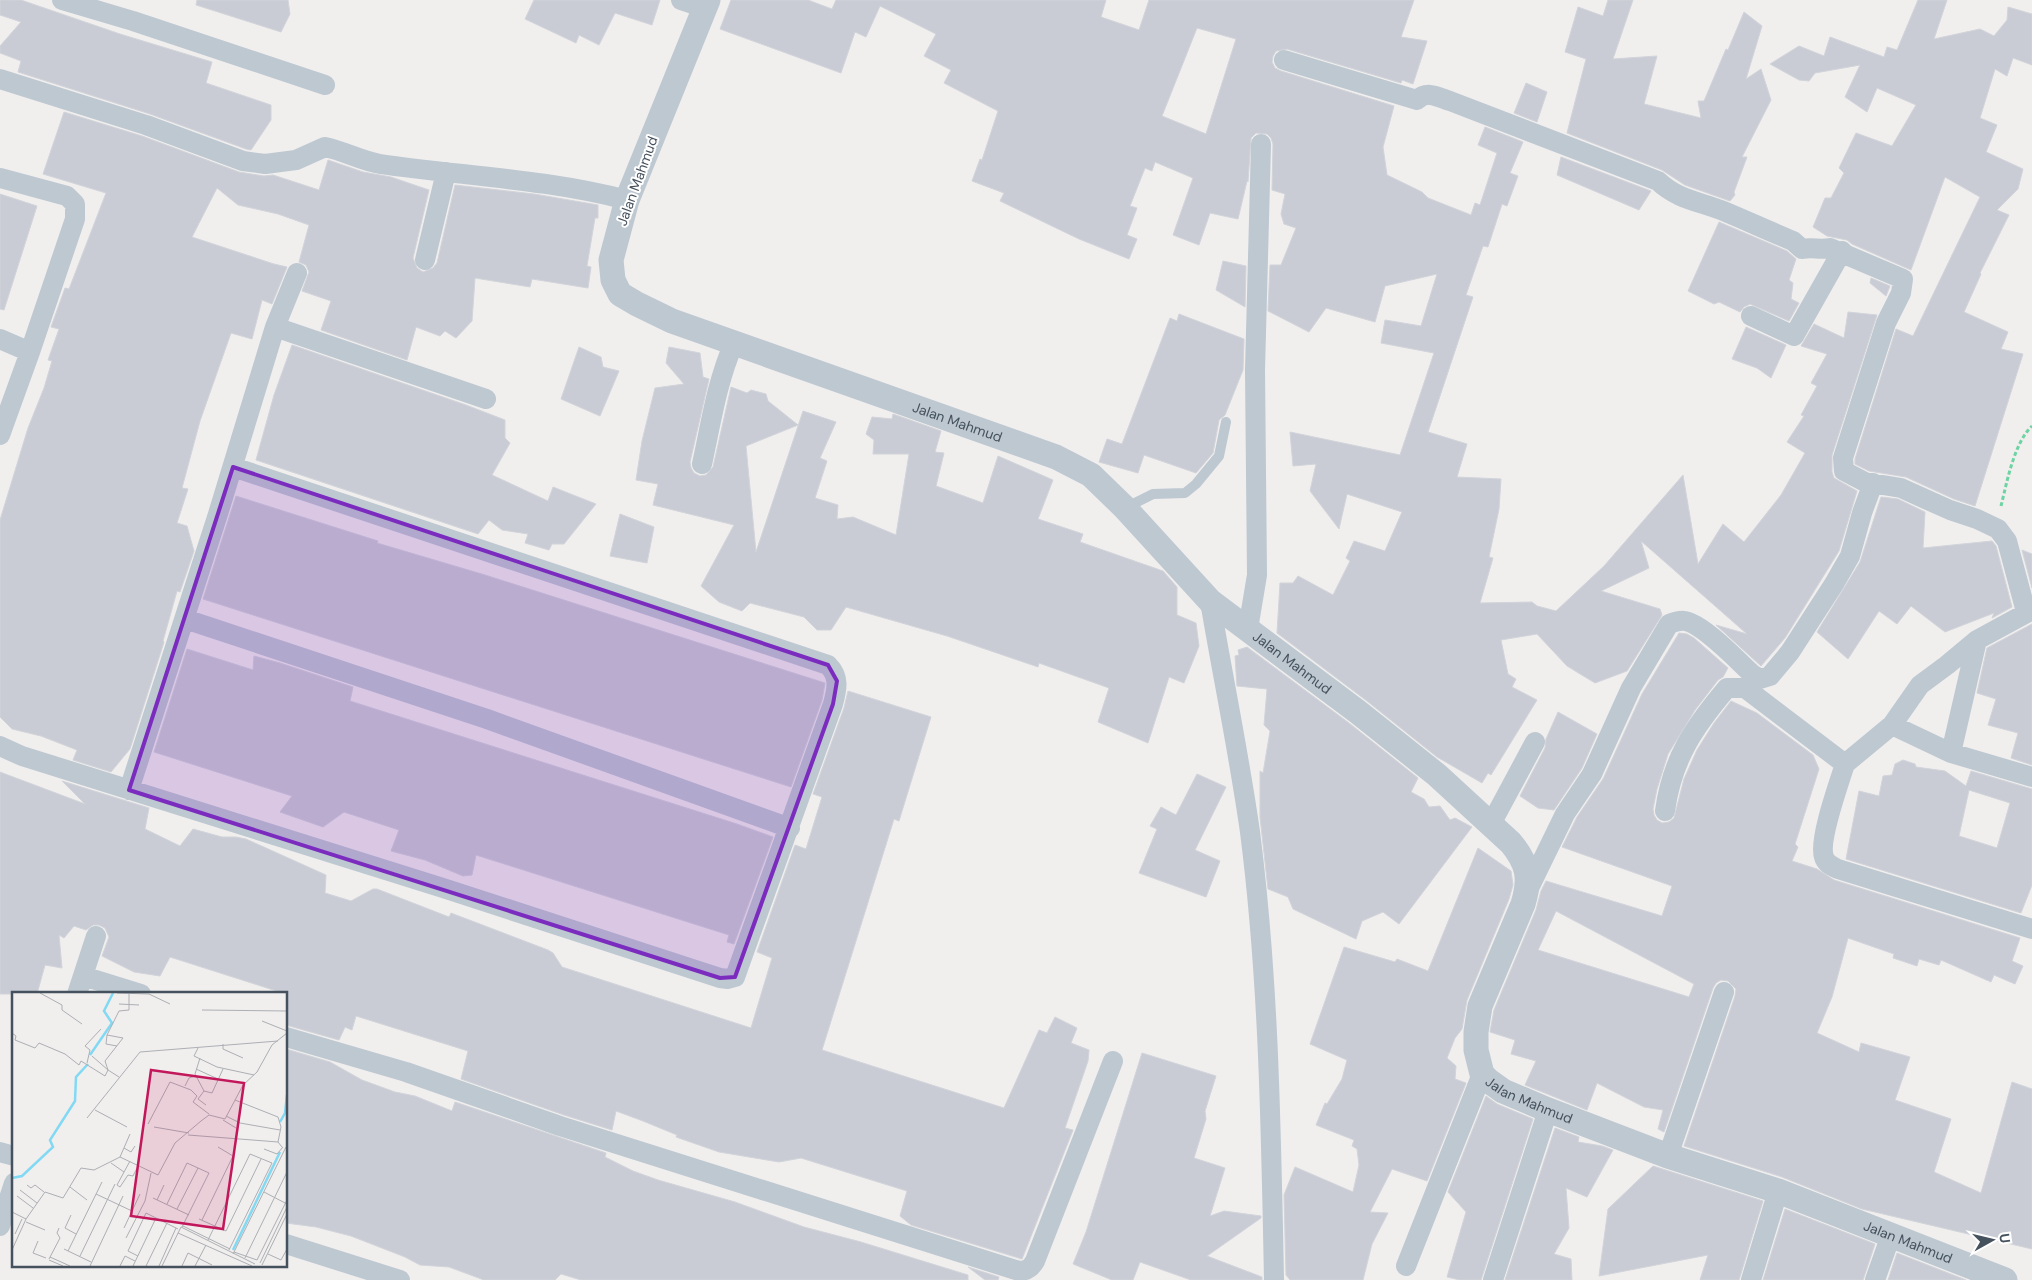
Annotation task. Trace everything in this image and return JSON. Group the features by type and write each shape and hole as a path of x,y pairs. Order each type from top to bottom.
{"street":[{"path":"681,0 706,4"},
{"path":"70,1 325,84"},
{"name":"Jalan Mahmud","path":"706,4 627,200 611,260 613,280 620,294 672,321 902,401 1066,461 1091,475 1125,508 1210,601 1358,712 1437,775 1511,843 1521,856 1528,874 1526,894 1480,1006 1476,1032 1476,1050 1482,1074 1503,1091 1668,1156 1778,1191 2005,1280"},
{"path":"1284,60 1416,100 1425,94 1450,100 1658,181 1669,191 1681,197 1719,210 1793,241 1802,248 1820,250 1830,248 1842,251 1903,279 1901,293 1886,323 1843,462 1845,472 1865,482 1901,488 1998,529 2007,541 2029,611 1977,640 1920,685 1892,725 1845,764 1822,843 1824,858 1828,864 1848,872 2031,926"},
{"path":"0,79 146,125 243,161 265,164 296,160 325,147 378,164 506,178 564,187 627,200"},
{"path":"1248,629 1257,575 1255,370 1261,144"},
{"path":"425,260 446,172"},
{"path":"0,178 67,196 75,204 75,219 0,435"},
{"path":"1751,316 1794,336 1842,251"},
{"path":"129,790 233,467 275,327 297,273"},
{"path":"275,327 486,398"},
{"path":"0,339 30,352"},
{"path":"702,464 726,360 734,343"},
{"path":"0,746 22,756 728,979 735,977 790,828 835,696 837,681 835,673 828,665 233,467"},
{"path":"1526,894 1565,814 1592,774 1631,688 1669,624 1685,621 1698,626 1752,674 1760,679 1770,676 1790,652 1850,556 1862,513 1874,483"},
{"path":"1210,601 1250,831 1264,976 1272,1148 1274,1280"},
{"path":"185,619 487,719 790,828"},
{"path":"1951,753 1977,640"},
{"path":"1665,811 1670,784 1691,733 1727,688 1745,688 1845,764"},
{"path":"1892,725 1951,753 2032,776"},
{"path":"1491,824 1535,742"},
{"path":"96,936 80,985 127,992"},
{"path":"1668,1156 1724,992"},
{"path":"288,1038 406,1072 560,1126 1019,1272 1031,1268 1035,1261 1113,1062"},
{"path":"1406,1266 1482,1074"},
{"path":"1493,1280 1548,1110"},
{"path":"0,1226 12,1189"},
{"path":"1751,1280 1778,1191"},
{"path":"1876,1280 1892,1235"},
{"path":"288,1245 400,1280"}],"lane":[{"path":"1125,508 1153,494 1185,493 1196,484 1219,456 1226,422"}],"path":[{"path":"1998,529 2000,508 2020,443 2026,431 2032,426"}],"highlighted area":[{"path":"233,467 828,665 837,681 833,704 735,977 720,978 129,790"}],"building":[{"path":"0,0 21,0 120,34 212,62 206,83 271,105 271,120 251,150 150,114 18,72 21,61 0,53 0,46 21,22 0,15"},
{"path":"197,0 288,0 290,14 281,32 196,5"},
{"path":"534,0 660,0 652,25 615,13 599,45 579,35 576,43 525,19"},
{"path":"731,0 808,0 832,9 836,0 1106,0 1101,17 1139,30 1149,0 1414,0 1401,37 1427,41 1413,84 1402,80 1401,83 1287,49 1276,51 1272,62 1275,68 1281,71 1394,106 1383,147 1387,175 1422,192 1428,198 1471,215 1475,203 1480,205 1497,153 1478,145 1485,127 1523,142 1510,173 1518,176 1507,206 1502,204 1488,247 1483,246 1466,295 1473,297 1428,432 1467,444 1457,477 1501,479 1499,509 1489,557 1493,558 1480,603 1532,602 1537,606 1556,611 1604,566 1683,475 1698,564 1723,524 1744,542 1781,495 1805,453 1787,442 1804,416 1801,415 1817,386 1811,383 1827,354 1801,346 1814,324 1844,338 1848,312 1877,315 1832,455 1834,478 1857,491 1839,551 1785,638 1761,666 1716,625 1747,634 1641,541 1649,568 1601,591 1660,609 1662,615 1627,671 1595,683 1567,666 1537,634 1501,640 1508,674 1516,679 1512,687 1537,700 1491,775 1488,773 1482,783 1437,757 1277,633 1280,583 1293,583 1298,576 1333,595 1350,561 1346,558 1354,541 1385,551 1402,512 1347,494 1339,529 1310,491 1316,464 1293,466 1290,432 1400,455 1434,353 1381,343 1385,320 1421,326 1437,274 1385,286 1375,322 1326,308 1309,332 1268,311 1270,265 1281,265 1296,228 1284,224 1281,214 1285,194 1272,190 1273,144 1267,134 1256,133 1251,138 1248,182 1238,219 1210,213 1199,245 1173,235 1193,178 1155,162 1152,171 1145,168 1130,206 1137,208 1127,235 1137,239 1129,259 1079,239 1000,201 1004,193 972,181 980,159 982,160 998,111 944,83 951,70 924,56 936,34 880,6 866,37 855,32 841,73 720,29","holes":["1197,28 1236,39 1206,134 1162,116"]},
{"path":"1608,0 1633,0 1613,59 1657,56 1644,104 1701,118 1698,101 1704,101 1744,12 1762,26 1746,79 1761,69 1771,100 1742,157 1747,157 1734,192 1735,195 1730,201 1685,185 1662,170 1567,133 1586,59 1565,52 1578,7 1603,16"},
{"path":"1918,0 1947,0 1934,39 1980,29 1994,36 2007,20 2008,7 2032,14 2032,65 2013,58 2007,76 1995,69 1980,118 1997,125 1986,152 2023,169 2018,189 1997,210 2009,215 1980,273 1964,312 2008,332 2001,349 2023,354 1975,506 1954,499 1906,477 1869,471 1855,464 1855,459 1896,329 1913,336 1980,197 1945,177 1911,270 1847,240 1827,236 1813,227 1825,198 1831,198 1844,173 1839,168 1856,133 1892,146 1916,105 1877,88 1867,112 1845,97 1860,65 1815,73 1809,81 1799,80 1770,64 1799,46 1824,56 1830,37 1884,57 1887,47 1897,50"},
{"path":"1526,83 1547,92 1537,122 1514,113"},
{"path":"64,112 142,136 239,172 264,176 273,175 319,190 328,160 363,172 391,177 429,190 413,258 417,268 423,272 433,268 437,263 455,185 534,194 598,205 598,218 595,218 587,266 591,267 588,288 532,279 530,287 475,278 472,321 456,338 445,331 440,336 416,327 407,360 321,330 331,301 302,291 309,272 306,265 299,262 309,225 278,214 238,205 217,188 192,237 287,267 272,304 262,300 252,339 231,333 200,421 182,488 188,489 177,523 187,526 194,551 180,592 177,591 164,642 130,749 111,772 73,760 77,750 41,736 12,729 0,717 0,520 28,428 44,388 52,361 48,360 59,329 51,327 65,288 69,289 106,193 43,174"},
{"path":"1561,157 1651,191 1639,210 1557,175"},
{"path":"0,194 37,206 4,310 0,309"},
{"path":"1719,222 1787,251 1796,259 1789,280 1793,283 1791,299 1799,303 1789,321 1750,304 1740,312 1719,302 1714,304 1688,291"},
{"path":"1223,261 1246,266 1245,307 1216,290"},
{"path":"1871,278 1890,286 1886,296 1870,283"},
{"path":"1179,314 1244,339 1243,370 1225,415 1219,420 1213,453 1196,473 1144,455 1138,473 1099,462 1107,439 1122,444 1170,318 1177,321"},
{"path":"1746,327 1786,345 1771,378 1757,368 1732,359"},
{"path":"292,345 505,420 505,438 510,443 492,475 548,501 553,487 596,504 564,544 552,544 549,550 525,543 528,534 502,530 489,520 478,534 256,460 274,395"},
{"path":"579,347 601,357 603,367 619,371 600,416 561,399"},
{"path":"669,347 700,353 703,377 709,379 690,462 694,473 700,476 706,475 713,467 731,387 747,393 751,390 766,394 768,401 798,425 746,446 756,552 803,411 836,422 820,458 827,461 815,498 838,505 837,519 853,517 896,535 909,454 873,454 874,440 866,434 872,417 892,419 893,414 941,431 935,452 944,453 936,486 983,503 998,456 1053,480 1038,519 1083,534 1080,542 1163,571 1177,587 1177,615 1196,623 1199,646 1184,683 1169,677 1148,743 1098,722 1109,688 1039,663 1038,667 947,636 846,607 831,630 817,630 804,617 750,603 742,611 719,602 701,586 734,525 653,505 658,484 636,480 642,441 655,388 684,384 666,363"},
{"path":"236,496 378,541 377,543 485,575 825,683 822,700 791,787 203,599"},
{"path":"1881,497 1898,499 1925,512 1923,548 1992,541 1996,546 2012,607 1992,618 1994,613 1945,632 1911,606 1897,624 1879,611 1848,659 1817,632 1860,562"},
{"path":"620,514 654,527 647,563 610,556"},
{"path":"2022,550 2032,554 2032,588"},
{"path":"2032,624 2032,765 2011,758 2018,733 1988,725 1996,699 1977,693 1987,648"},
{"path":"1679,633 1687,634 1694,638 1728,668 1723,677 1718,680 1695,710 1668,754 1653,809 1657,820 1662,823 1669,822 1674,818 1684,779 1697,750 1731,701 1757,713 1813,755 1819,769 1795,844 1798,847 1792,861 1817,869 1834,880 2020,938 2012,961 2023,966 2015,984 1994,975 1991,982 1941,960 1939,965 1919,959 1917,966 1893,958 1894,954 1848,938 1832,997 1817,1033 1859,1052 1861,1043 1910,1057 1895,1100 1951,1119 1934,1172 1981,1193 2012,1082 2032,1089 2032,1249 1862,1209 1782,1177 1684,1146 1735,996 1736,989 1728,981 1721,980 1713,988 1664,1132 1658,1129 1663,1110 1644,1107 1597,1083 1587,1110 1525,1085 1536,1061 1511,1054 1515,1040 1490,1032 1494,1010 1536,910 1546,881 1662,916 1672,886 1562,847 1577,817 1603,779 1642,694","holes":["1556,911 1694,984 1689,997 1538,950"]},
{"path":"1247,647 1349,723 1418,778 1411,792 1424,799 1429,807 1440,806 1450,820 1455,818 1472,827 1399,924 1383,912 1362,921 1356,939 1293,909 1288,897 1268,889 1260,817 1260,771 1263,773 1270,731 1264,725 1267,689 1237,686 1235,656 1239,655 1238,650"},
{"path":"187,649 253,670 254,656 280,663 353,687 350,701 773,837 734,944 727,942 729,935 476,855 472,875 463,876 425,860 391,851 399,830 344,812 323,827 280,812 292,796 154,752"},
{"path":"848,691 931,717 899,821 894,819 822,1050 1004,1108 1039,1030 1047,1033 1055,1017 1077,1028 1071,1043 1089,1050 1088,1061 1065,1128 1073,1130 1022,1259 911,1225 900,1216 907,1191 801,1158 779,1162 719,1152 676,1137 677,1135 616,1111 612,1130 564,1115 461,1079 468,1051 356,1016 352,1030 345,1027 339,1040 288,1026 288,992 280,992 170,957 160,976 134,972 102,956 109,937 105,928 99,925 93,925 86,930 74,926 64,938 59,935 62,968 45,965 38,992 0,994 0,772 85,804 62,781 149,808 145,829 180,846 193,829 222,837 246,839 326,875 325,893 351,901 373,889 377,889 449,917 451,913 548,950 553,953 562,967 751,1028 772,958 757,952 795,845 806,849 822,797 813,794 844,708"},
{"path":"1558,712 1597,734 1582,768 1554,810 1538,808 1520,796 1545,748 1546,739"},
{"path":"1903,760 1915,764 1916,767 1945,771 1966,786 1971,771 2032,789 2032,885 2021,913 1846,859 1859,791 1879,796 1883,776 1892,775 1895,764","holes":["1969,790 2010,803 1997,848 1959,836"]},
{"path":"1197,774 1226,787 1195,850 1220,861 1206,897 1139,873 1157,829 1150,826 1161,807 1176,815"},
{"path":"1478,848 1511,871 1513,885 1467,1000 1462,1029 1455,1038 1447,1058 1456,1066 1455,1079 1466,1083 1427,1181 1392,1169 1370,1212 1388,1213 1372,1244 1363,1280 1290,1280 1286,1275 1284,1195 1295,1167 1353,1192 1359,1165 1357,1149 1352,1146 1354,1140 1316,1125 1325,1103 1327,1104 1342,1079 1347,1060 1310,1044 1344,947 1395,962 1397,959 1428,971"},
{"path":"288,1050 330,1062 362,1080 395,1092 415,1096 452,1111 455,1102 606,1153 605,1157 633,1171 658,1180 735,1202 804,1227 861,1242 968,1275 968,1280 581,1280 561,1274 555,1280 484,1280 449,1267 420,1265 405,1257 351,1236 316,1227 288,1223"},
{"path":"1142,1053 1216,1076 1205,1111 1206,1119 1194,1158 1225,1168 1210,1216 1224,1211 1261,1216 1261,1218 1207,1256 1262,1277 1262,1280 1191,1280 1140,1262 1133,1280 1112,1280 1073,1264 1086,1232"},
{"path":"1486,1096 1497,1104 1533,1119 1481,1280 1460,1280 1447,1277 1466,1212 1448,1192"},
{"path":"1555,1128 1579,1137 1578,1142 1613,1150 1587,1197 1566,1188 1569,1228 1554,1254 1571,1259 1572,1280 1505,1280"},
{"path":"1653,1166 1763,1201 1739,1280 1700,1280 1708,1255 1599,1276 1608,1209"},
{"path":"1785,1209 1875,1244 1863,1280 1763,1280"},
{"path":"1897,1253 1966,1280 1888,1280"},
{"path":"968,1267 999,1277 998,1280 985,1280"}]}
